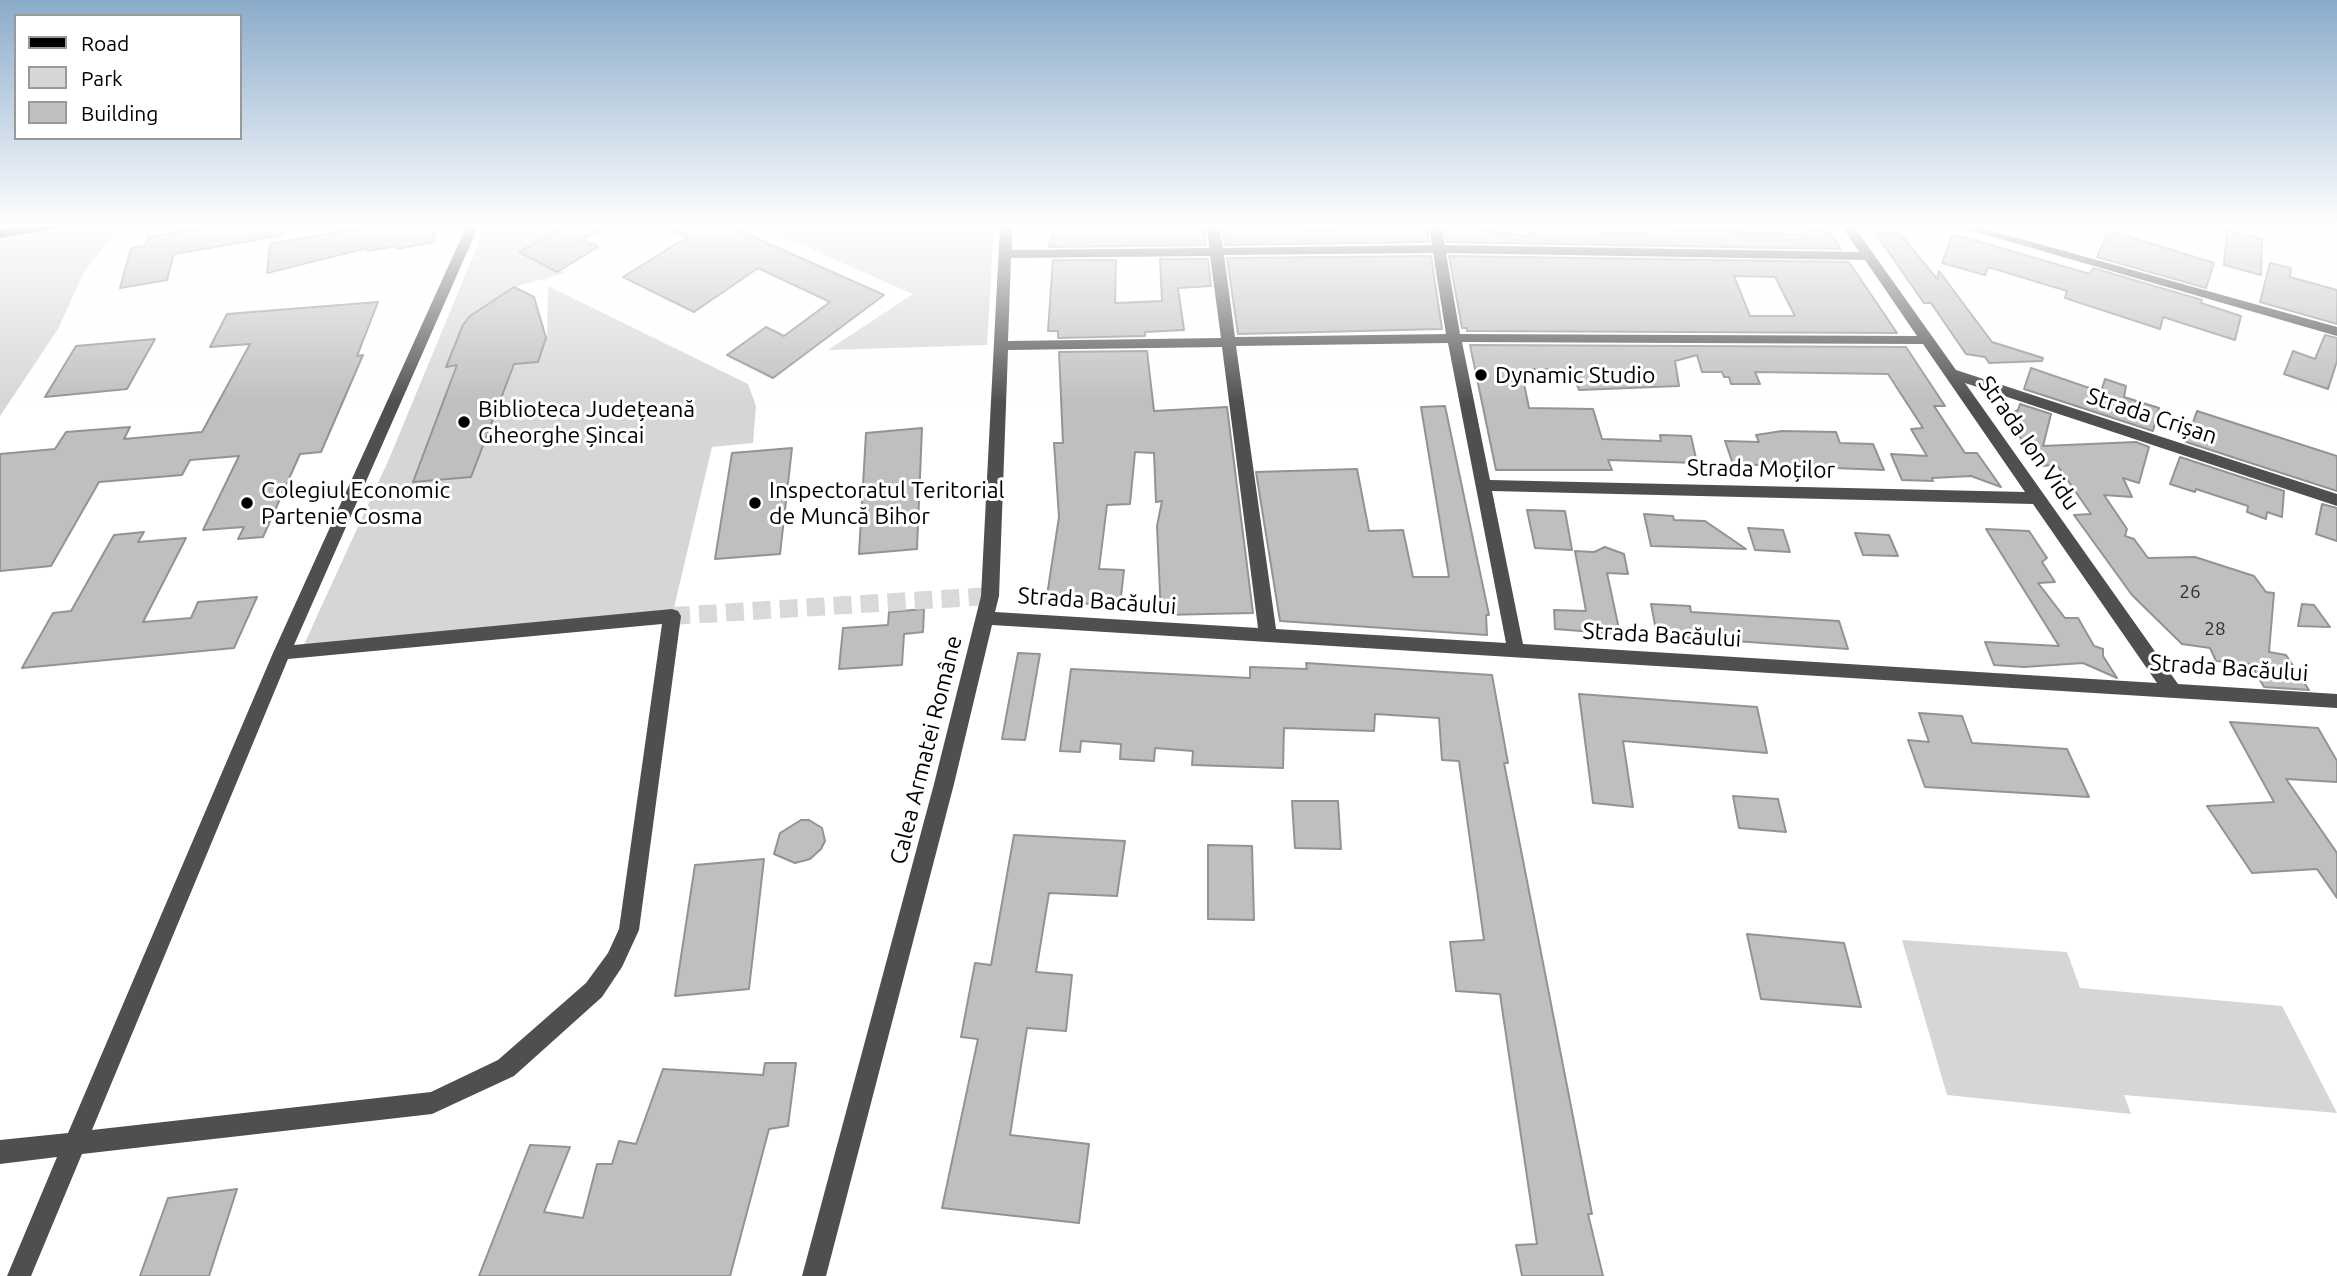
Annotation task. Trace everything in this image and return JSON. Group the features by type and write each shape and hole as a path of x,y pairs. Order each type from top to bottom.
{"street":[{"path":"19,1276 282,653 446,285"},
{"name":"Calea Armatei Române","path":"814,1276 944,784 990,596 1004,285"},
{"path":"1220,285 1268,637"},
{"path":"1446,285 1516,652"},
{"name":"Strada Ion Vidu","path":"1887,285 1953,374 2171,688"},
{"path":"2169,285 2337,332"},
{"path":"1001,346 1454,338 1927,340"},
{"name":"Strada Crișan","path":"1953,374 2337,500"},
{"name":"Strada Moților","path":"1482,485 2039,498"},
{"path":"0,1152 432,1103 506,1068 594,990 615,960 629,930 672,617 282,653"},
{"name":"Strada Bacăului","path":"985,618 1516,652 2171,688 2337,701"}],"green space":[{"path":"0,285 78,285 58,329 0,416"},
{"path":"461,285 523,285 514,287 470,316 447,366 457,365 413,481 514,364 538,362 547,334 548,286 748,384 756,406 753,443 712,447 672,616 301,651 389,459"},
{"path":"891,285 991,285 987,345 828,350 913,294"},
{"path":"1902,940 2067,952 2080,988 2282,1006 2337,1113 2124,1095 2131,1114 1947,1095"}],"building":[{"path":"121,285 140,285 120,288"},
{"path":"638,285 734,285 694,312"},
{"path":"793,285 861,285 884,295 773,378 727,355 766,327 784,336 830,302"},
{"path":"1051,285 1115,285 1115,303 1162,301 1161,285 1211,285 1178,288 1184,330 1145,332 1145,336 1058,338 1058,331 1048,331"},
{"path":"1231,285 1435,285 1442,329 1238,334"},
{"path":"1454,285 1737,285 1750,316 1795,316 1779,285 1864,285 1897,333 1467,331 1467,328 1462,328"},
{"path":"1911,285 1949,285 1992,342 2043,358 2042,361 1989,363 1985,357 1966,354 1931,303 1924,303"},
{"path":"2046,285 2149,285 2202,300 2201,303 2241,316 2235,340 2163,317 2160,329 2065,298 2067,291"},
{"path":"2264,285 2317,285 2337,290 2337,324 2260,302"},
{"name":"Biblioteca Județeană Gheorghe Șincai","path":"514,287 534,297 546,338 538,362 514,364 471,477 413,482 457,365 446,367 463,325 470,316"},
{"path":"378,302 357,356 363,355 321,452 300,454 263,537 238,539 244,527 203,530 239,456 190,460 182,475 99,482 51,566 0,571 0,454 55,449 66,432 130,427 124,439 202,432 250,344 210,347 227,314"},
{"path":"2325,335 2337,338 2337,361 2328,389 2284,374 2293,351 2315,359"},
{"path":"155,339 127,389 45,397 76,346"},
{"path":"1470,345 1906,347 1945,406 1934,406 1965,453 1977,453 2001,487 1971,476 1932,478 1933,481 1902,480 1891,454 1927,456 1911,429 1923,428 1888,374 1755,372 1760,384 1731,384 1729,377 1724,377 1722,372 1702,372 1697,355 1675,361 1679,386 1579,390 1571,369 1521,369 1529,408 1593,409 1602,439 1661,441 1660,435 1691,436 1697,463 1608,460 1612,470 1496,470"},
{"path":"1147,351 1154,411 1227,407 1253,613 1161,615 1157,526 1162,501 1156,502 1154,453 1135,452 1130,504 1107,505 1099,569 1124,570 1120,605 1046,602 1059,517 1054,443 1063,443 1059,352"},
{"path":"2031,368 2101,392 2105,379 2126,386 2124,397 2159,408 2153,431 2024,389"},
{"path":"2020,404 2051,414 2043,446 2136,442 2149,447 2139,483 2123,478 2132,497 2104,495 2127,529 2125,536 2134,539 2148,558 2195,557 2254,576 2266,592 2274,593 2269,652 2286,655 2309,690 2264,687 2251,664 2216,661 2210,648 2182,644 2132,595 2074,515 2091,514 2057,465 2040,466 2005,416 2018,410"},
{"path":"1445,406 1489,615 1486,615 1487,635 1280,621 1256,472 1357,469 1369,531 1403,530 1413,577 1449,577 1421,407"},
{"path":"2197,411 2337,456 2337,491 2186,442"},
{"path":"922,428 917,549 859,554 866,433"},
{"path":"1782,431 1836,432 1840,443 1873,444 1884,470 1733,464 1725,441 1759,442 1756,435"},
{"name":"Inspectoratul Teritorial de Muncă Bihor","path":"792,448 780,554 715,559 732,453"},
{"path":"2180,457 2284,491 2282,517 2267,512 2266,519 2247,512 2248,506 2196,489 2195,492 2170,484"},
{"path":"2322,504 2337,508 2337,541 2316,534"},
{"path":"1527,510 1565,511 1572,550 1535,548"},
{"path":"1644,514 1673,516 1674,520 1705,521 1746,549 1651,546"},
{"path":"1748,528 1783,530 1790,552 1755,550"},
{"path":"1986,529 2029,531 2047,558 2042,562 2055,582 2038,583 2065,618 2078,618 2094,646 2103,649 2103,656 2117,678 2083,663 2024,667 1994,665 1985,642 2059,646"},
{"path":"144,532 138,542 186,538 143,622 191,618 198,602 257,597 234,648 22,668 53,613 71,611 114,535"},
{"path":"1855,533 1889,535 1898,556 1863,555"},
{"path":"1605,547 1624,554 1628,574 1607,573 1620,634 1555,629 1554,610 1586,611 1575,551 1594,552"},
{"path":"1651,604 1690,606 1691,612 1839,621 1848,649 1678,637 1677,631 1656,630"},
{"path":"2302,604 2314,605 2330,627 2298,626"},
{"path":"924,609 923,632 904,634 902,665 839,669 843,628 888,625 889,612"},
{"path":"1018,653 1040,654 1025,740 1002,739"},
{"path":"1306,663 1492,675 1508,763 1504,763 1592,1214 1588,1214 1603,1276 1522,1276 1516,1245 1537,1244 1500,994 1456,991 1450,942 1484,940 1459,761 1442,760 1439,718 1375,714 1374,731 1284,728 1283,768 1192,765 1193,751 1155,748 1154,761 1120,759 1121,744 1081,741 1080,752 1060,751 1071,669 1250,678 1250,667 1307,669"},
{"path":"1579,694 1757,707 1767,753 1623,741 1633,807 1593,803"},
{"path":"1919,713 1962,716 1972,743 2067,749 2089,797 1925,787 1908,740 1929,742"},
{"path":"2230,722 2318,728 2337,761 2337,782 2286,779 2337,853 2337,898 2317,869 2252,873 2207,806 2274,802"},
{"path":"1733,796 1778,799 1786,832 1739,828"},
{"path":"1292,801 1338,801 1341,849 1295,848"},
{"path":"801,820 809,820 822,828 825,841 821,849 810,859 795,863 774,854 780,833"},
{"path":"1014,835 1125,841 1117,896 1049,893 1036,972 1072,975 1066,1031 1027,1028 1010,1135 1089,1144 1079,1223 942,1208 978,1039 961,1037 975,963 991,965"},
{"path":"1208,845 1252,846 1254,920 1208,919"},
{"path":"764,859 749,989 675,996 695,865"},
{"path":"1747,934 1844,943 1861,1007 1761,999"},
{"path":"765,1063 796,1063 788,1126 769,1129 730,1276 479,1276 530,1145 570,1147 544,1212 583,1218 597,1164 612,1164 619,1141 636,1144 663,1069 763,1075"},
{"path":"237,1189 209,1276 140,1276 168,1198"}],"tunnel":[{"path":"672,616 990,596"}],"place":[{"name":"Dynamic Studio","path":"1481,375"},
{"name":"Biblioteca Județeană Gheorghe Șincai","path":"464,422"},
{"name":"Colegiul Economic Partenie Cosma","path":"247,503"},
{"name":"Inspectoratul Teritorial de Muncă Bihor","path":"755,503"}]}
